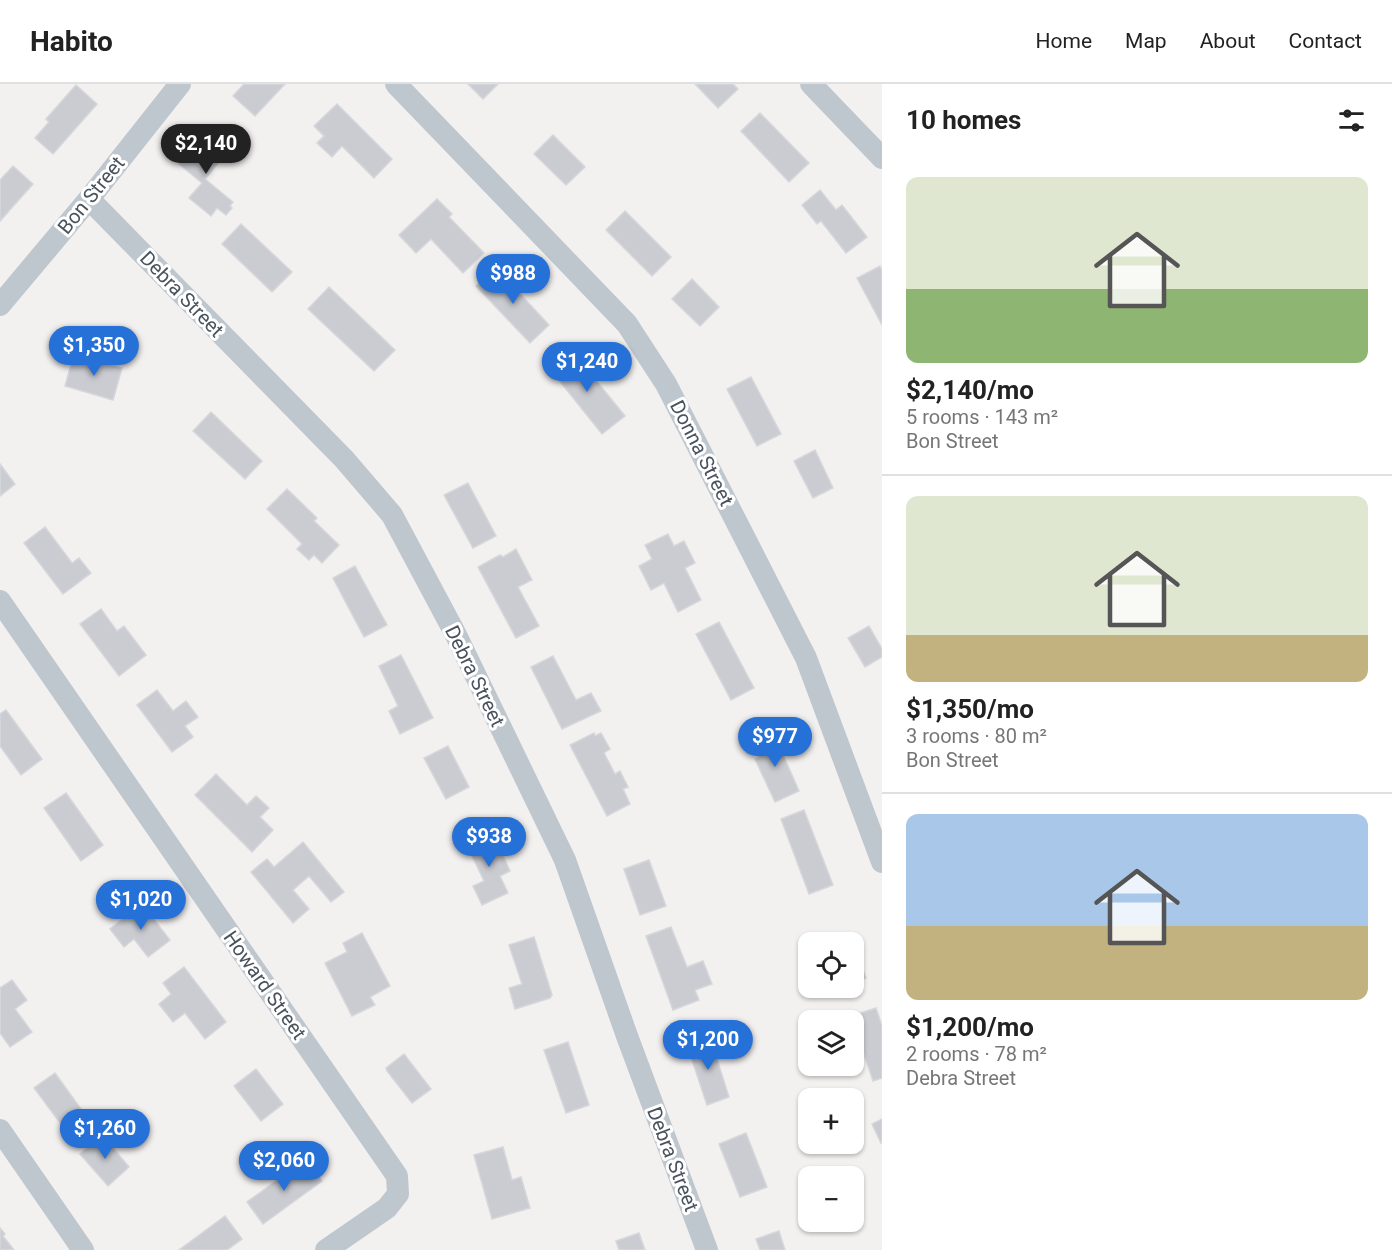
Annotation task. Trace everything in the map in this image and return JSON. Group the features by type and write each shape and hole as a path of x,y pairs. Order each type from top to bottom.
{"street":[{"name":"Bon Street","path":"0,305 89,199 180,84"},
{"name":"Donna Street","path":"396,84 627,324 666,384 806,658 882,862"},
{"path":"811,84 882,158"},
{"name":"Debra Street","path":"89,199 344,459 392,515 456,635 565,860 627,1036 707,1250"},
{"name":"Howard Street","path":"0,601 397,1176 398,1194 387,1208 326,1250"},
{"path":"0,1130 83,1250"}],"building":[{"path":"244,84 285,84 255,116 233,96"},
{"path":"468,84 498,84 483,99"},
{"path":"695,84 733,84 738,89 718,108"},
{"path":"76,85 97,104 53,154 35,138 49,122 46,119"},
{"path":"337,104 392,159 374,178 342,146 332,157 317,143 324,136 314,126"},
{"path":"760,113 809,163 789,182 741,131"},
{"path":"205,133 227,152 205,179 233,202 230,206 232,208 226,215 217,208 211,216 189,198 202,183 179,164"},
{"path":"553,135 585,167 566,185 534,154"},
{"path":"13,166 33,184 0,221 0,180"},
{"path":"820,190 836,210 842,205 867,237 846,253 821,221 817,224 802,205"},
{"path":"437,199 452,214 449,217 484,253 463,273 431,239 416,253 399,235"},
{"path":"625,211 671,257 652,276 606,230"},
{"path":"241,224 292,272 272,292 222,244"},
{"path":"880,266 882,271 882,325 857,278"},
{"path":"496,268 549,325 530,343 476,286"},
{"path":"692,279 719,307 700,326 672,299"},
{"path":"329,287 395,350 374,371 308,309"},
{"path":"572,351 625,416 602,434 550,369"},
{"path":"74,354 122,368 113,400 65,386"},
{"path":"751,377 781,434 757,446 727,389"},
{"path":"211,412 262,461 245,479 193,431"},
{"path":"815,450 833,488 813,498 794,461"},
{"path":"0,464 15,484 0,496"},
{"path":"468,483 496,536 473,548 444,495"},
{"path":"287,489 317,518 314,521 339,545 322,563 314,555 309,560 297,549 302,544 267,509"},
{"path":"45,527 72,563 79,558 91,573 63,594 24,543"},
{"path":"668,534 674,546 684,541 695,563 685,568 701,600 678,612 664,583 651,590 639,566 652,559 645,545"},
{"path":"516,549 532,580 518,587 539,626 516,638 478,567"},
{"path":"355,566 387,625 364,637 333,578"},
{"path":"101,609 117,631 124,626 146,655 119,676 80,624"},
{"path":"719,622 754,688 731,700 696,634"},
{"path":"869,626 882,649 882,657 865,667 848,638"},
{"path":"401,655 433,718 400,734 389,711 398,706 379,666"},
{"path":"553,656 576,700 591,693 601,711 562,729 531,667"},
{"path":"157,690 173,711 186,701 198,717 185,726 193,737 172,752 137,705"},
{"path":"6,710 42,759 21,775 0,746 0,714"},
{"path":"773,732 799,791 775,802 755,759 759,757 752,742"},
{"path":"594,733 595,736 601,733 610,749 604,753 615,774 620,771 628,787 623,789 630,804 607,816 570,745"},
{"path":"448,746 469,787 446,799 424,758"},
{"path":"216,774 247,805 256,796 269,808 260,817 273,830 252,852 195,795"},
{"path":"66,793 103,845 81,861 44,808"},
{"path":"804,810 833,885 809,894 781,819"},
{"path":"493,833 510,871 500,876 508,893 482,905 473,886 484,881 467,845"},
{"path":"303,842 344,892 331,902 309,876 293,890 309,909 293,923 251,872 267,859 274,867"},
{"path":"649,860 666,906 640,915 624,869"},
{"path":"142,904 170,940 148,957 134,939 124,947 110,929"},
{"path":"671,927 687,967 703,961 712,984 695,990 699,1000 673,1010 646,936"},
{"path":"362,933 390,986 370,997 375,1005 352,1016 325,963 347,952 343,943"},
{"path":"534,937 552,995 550,998 515,1009 509,988 522,984 509,945"},
{"path":"184,967 226,1022 205,1039 185,1013 173,1022 159,1004 171,994 163,983"},
{"path":"12,980 27,1000 15,1009 32,1032 10,1047 0,1033 0,988"},
{"path":"876,1008 882,1026 882,1078 873,1081 864,1054 864,1012"},
{"path":"710,1037 729,1097 707,1105 687,1045"},
{"path":"568,1042 589,1105 566,1113 544,1050"},
{"path":"404,1054 431,1089 412,1103 386,1068"},
{"path":"256,1069 283,1104 261,1121 234,1086"},
{"path":"55,1073 89,1120 69,1135 34,1088"},
{"path":"882,1119 882,1142 881,1143 872,1124"},
{"path":"746,1133 767,1187 740,1197 719,1144"},
{"path":"102,1135 129,1167 108,1186 80,1154"},
{"path":"503,1147 512,1180 521,1177 530,1208 492,1219 474,1155"},
{"path":"306,1159 322,1181 263,1224 247,1202"},
{"path":"225,1216 242,1239 227,1250 179,1250"},
{"path":"0,1228 5,1234 3,1236 14,1250 0,1250"},
{"path":"779,1231 785,1250 760,1250 756,1239"},
{"path":"639,1233 645,1250 619,1250 616,1241"}]}
